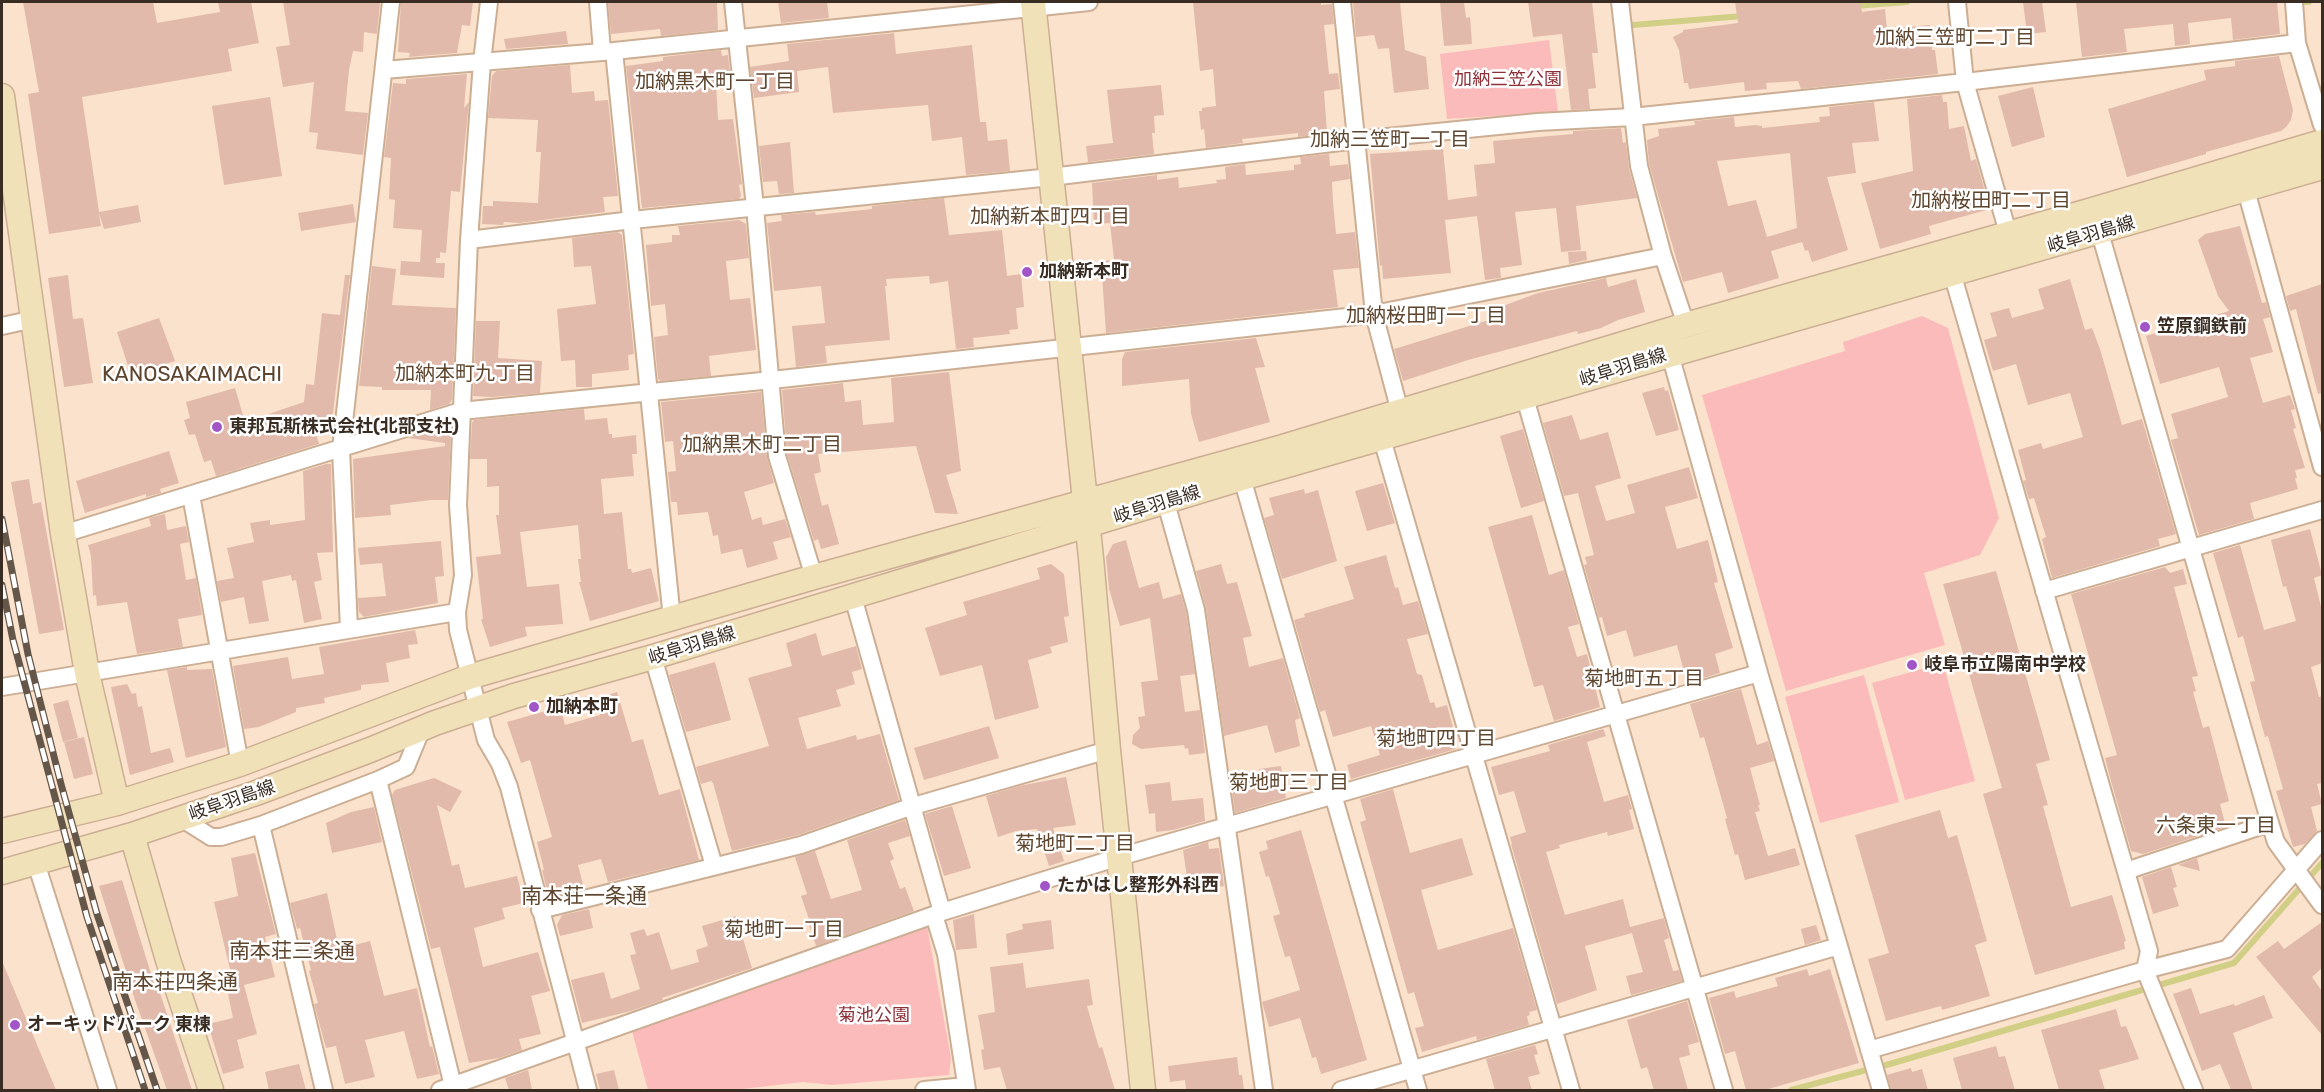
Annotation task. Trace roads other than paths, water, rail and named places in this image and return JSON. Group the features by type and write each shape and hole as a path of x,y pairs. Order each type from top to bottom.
{"main road":[{"path":"1033,4 1088,527 1143,1090"},
{"path":"2,96 63,534 87,673 117,803"},
{"name":"岐阜羽島線","path":"2,831 117,803 240,764 469,677 814,577 1283,447 1686,325 2322,142"},
{"name":"岐阜羽島線","path":"2,872 132,835 350,758 422,728 520,695 1088,527 1242,478 1952,273 2100,233 2322,167"},
{"path":"132,835 168,960 211,1090"}],"street":[{"path":"349,629 341,449 391,2"},
{"path":"489,2 482,62 469,240 458,505 464,575 457,612 458,630 486,740 500,764 509,787 588,1090"},
{"path":"598,2 608,51 632,220 672,619"},
{"path":"733,2 772,380 777,456 814,577"},
{"path":"384,70 737,38 1033,4 1089,2"},
{"path":"1342,2 1374,314 1400,412"},
{"path":"1620,2 1639,166 1663,256 1686,325"},
{"path":"1957,2 1965,82 2008,233"},
{"path":"2294,2 2297,43 2322,125"},
{"path":"469,240 632,220 1051,177 1357,140 1538,122 1632,117 1965,82 2297,43"},
{"path":"2246,190 2322,467"},
{"path":"2100,233 2276,842 2322,905"},
{"path":"63,534 461,411 772,380 1374,314 1663,256"},
{"path":"1952,273 2149,951 2145,970 2194,1090"},
{"path":"2,326 34,319"},
{"path":"1670,354 1759,673 1881,1090"},
{"path":"1525,398 1724,1090"},
{"path":"1382,439 1571,1090"},
{"path":"1242,478 1418,1090"},
{"path":"191,495 240,764"},
{"path":"1166,503 1197,610 1264,1090"},
{"path":"2044,591 2322,510"},
{"path":"853,597 938,913 967,1088 924,1090"},
{"path":"2,687 457,612"},
{"path":"653,657 714,866"},
{"path":"378,780 449,1089 938,913 1119,857 1759,673"},
{"path":"181,818 211,837 221,837 261,825 378,780 405,767 422,728"},
{"path":"540,910 801,845 910,807 1108,750"},
{"path":"2126,872 2270,823"},
{"path":"261,825 324,1090"},
{"path":"1869,1050 2145,970 2227,949 2322,840"},
{"path":"36,863 108,1090"},
{"path":"1341,1090 1839,946"}],"waterway":[{"path":"1855,6 1907,2"},
{"path":"2304,2 2309,2"},
{"path":"1633,25 1743,16"},
{"path":"1883,1066 2234,963 2322,863"},
{"path":"1791,1090 1874,1068"}],"railway":[{"path":"2,519 28,654 61,784 97,914 157,1090"},
{"path":"2,585 13,640 87,917 145,1090"}],"place":[{"name":"加納新本町","path":"1027,272"},
{"name":"笠原鋼鉄前","path":"2145,327"},
{"name":"東邦瓦斯株式会社(北部支社)","path":"217,427"},
{"name":"岐阜市立陽南中学校","path":"1912,665"},
{"name":"加納本町","path":"534,707"},
{"name":"たかはし整形外科西","path":"1045,886"},
{"name":"オーキッドパーク 東棟","path":"15,1025"}],"district":[{"name":"加納三笠町二丁目","path":"1955,38"},
{"name":"加納黒木町一丁目","path":"715,82"},
{"name":"加納三笠町一丁目","path":"1390,140"},
{"name":"加納桜田町二丁目","path":"1991,201"},
{"name":"加納新本町四丁目","path":"1050,217"},
{"name":"加納桜田町一丁目","path":"1426,316"},
{"name":"加納本町九丁目","path":"465,374"},
{"name":"KANOSAKAIMACHI","path":"192,375"},
{"name":"加納黒木町二丁目","path":"762,445"},
{"name":"菊地町五丁目","path":"1644,679"},
{"name":"菊地町四丁目","path":"1436,739"},
{"name":"菊地町三丁目","path":"1289,783"},
{"name":"六条東一丁目","path":"2216,826"},
{"name":"菊地町二丁目","path":"1075,844"},
{"name":"南本荘一条通","path":"584,897"},
{"name":"菊地町一丁目","path":"784,930"},
{"name":"南本荘三条通","path":"292,952"},
{"name":"南本荘四条通","path":"175,983"}],"park label":[{"name":"加納三笠公園","path":"1508,80"},
{"name":"菊池公園","path":"874,1016"}]}
